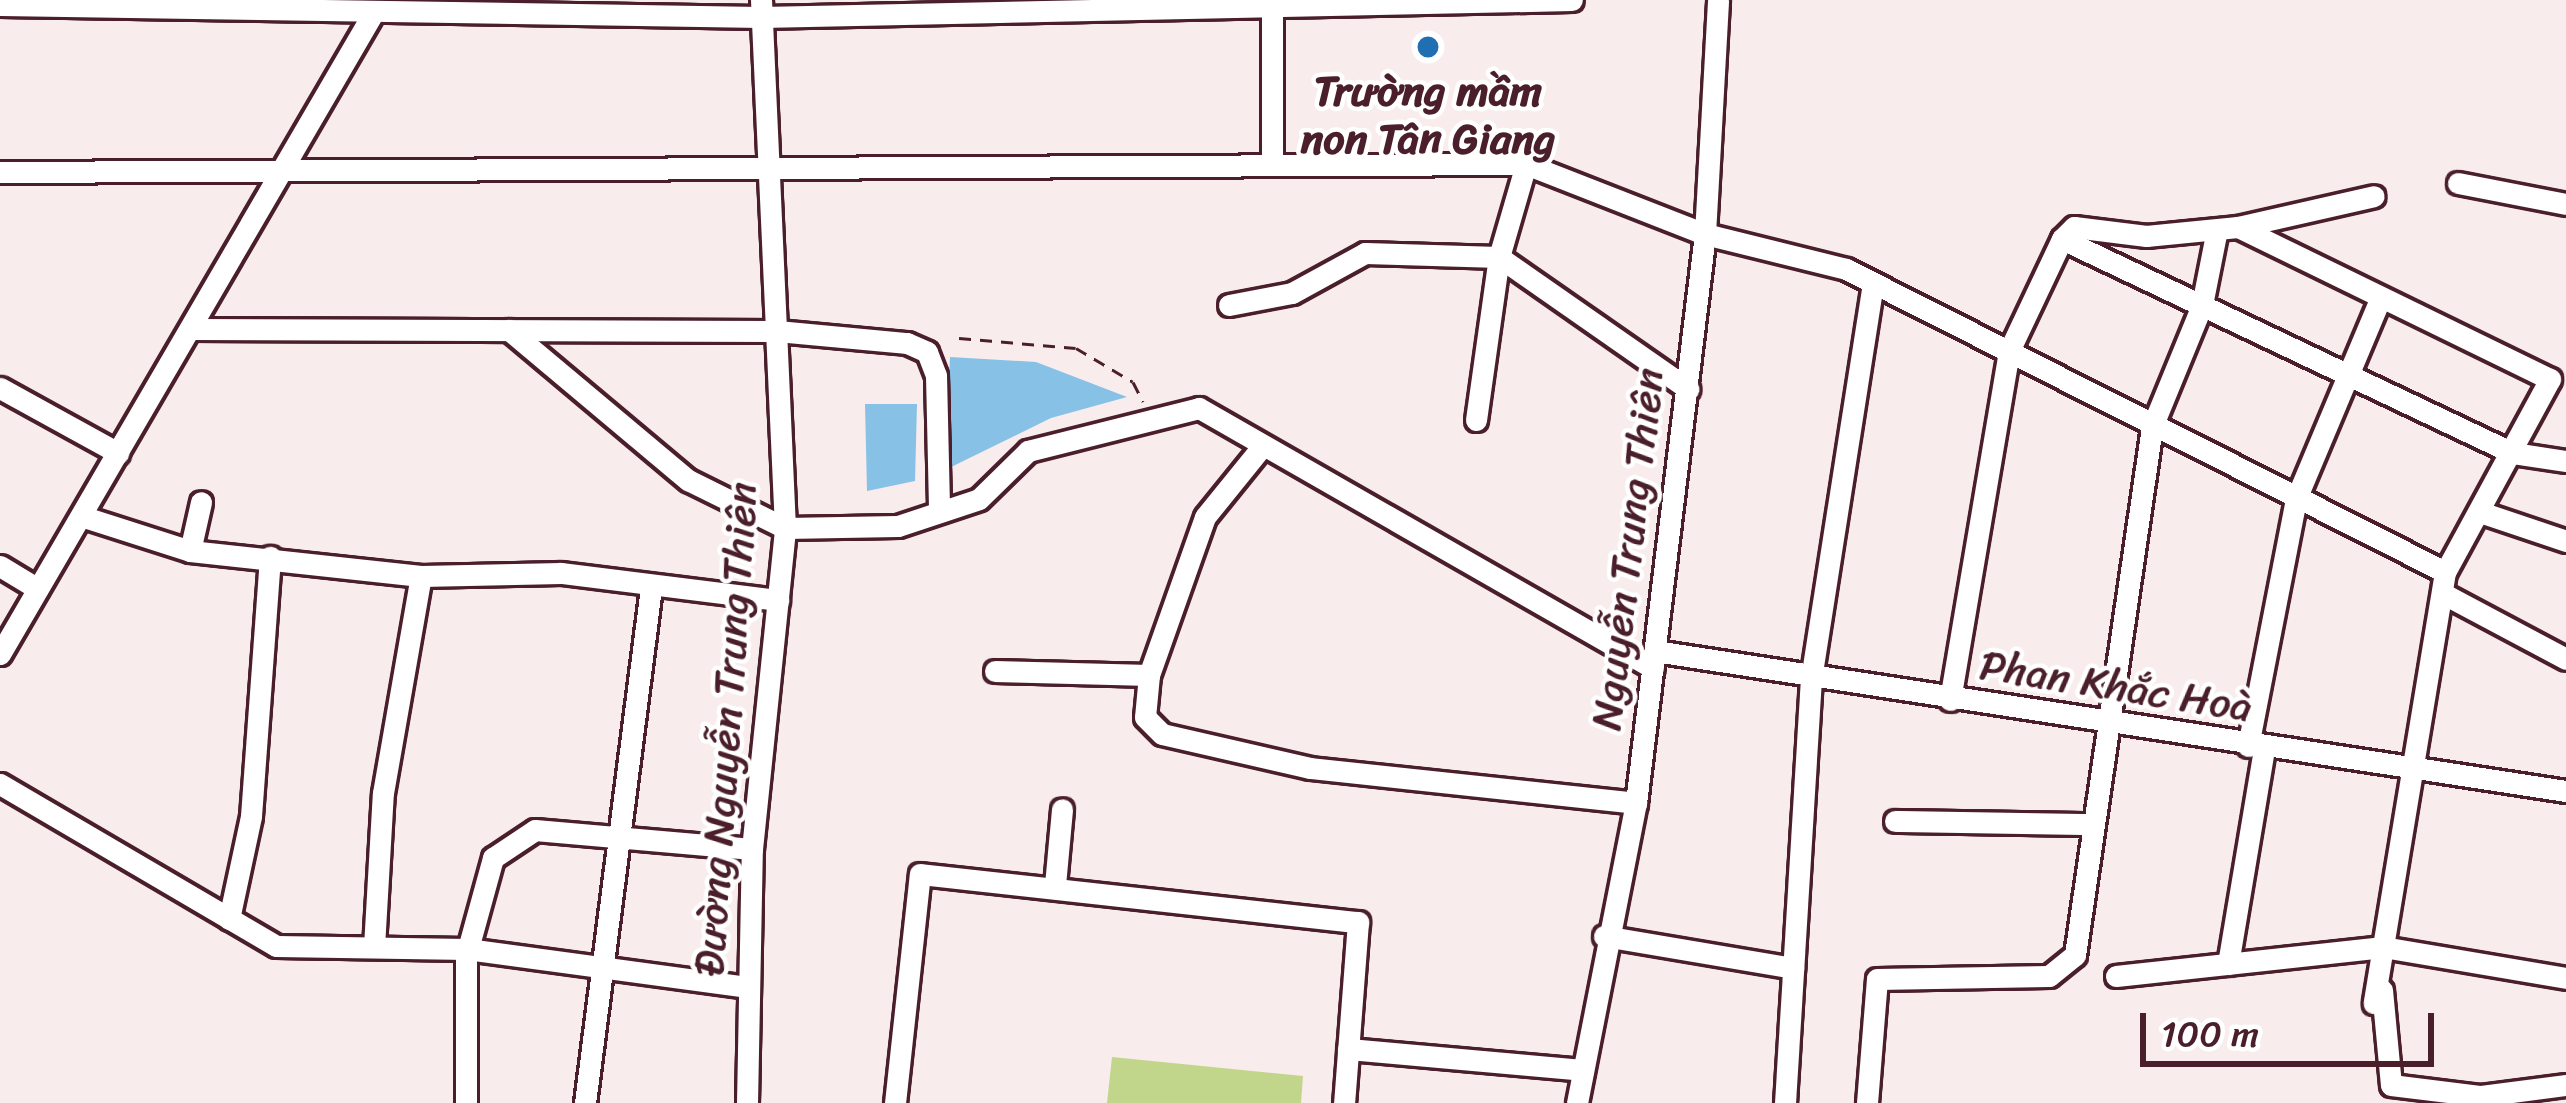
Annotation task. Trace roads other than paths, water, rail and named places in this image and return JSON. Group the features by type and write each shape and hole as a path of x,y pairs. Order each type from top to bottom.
{"street":[{"path":"0,5 147,4 373,13 406,7 761,9 1572,0"},
{"name":"Nguyễn Trung Thiên","path":"1577,1103 1604,936 1636,803 1705,234 1718,0"},
{"path":"1272,2 1272,165"},
{"name":"Đường Nguyễn Trung Thiên","path":"747,1103 752,849 785,528 761,9"},
{"path":"0,654 373,13"},
{"path":"1476,420 1499,257 1526,164"},
{"path":"0,172 1526,164 1705,234 1873,285 2296,499 2566,658"},
{"path":"2458,183 2566,204"},
{"path":"1950,700 2009,352 2062,239 2074,227 2228,228 2374,196"},
{"path":"2228,228 2550,379 2444,583 2374,1004"},
{"path":"1867,1103 1880,976 2049,976 2069,964 2152,427 2228,228"},
{"path":"2062,239 2513,452 2566,461"},
{"path":"1229,305 1292,293 1377,251 1499,257 1688,389"},
{"path":"1785,1103 1810,679 1873,285"},
{"path":"2228,964 2256,747 2296,499 2352,376 2380,299"},
{"path":"191,329 777,331 927,352 939,512"},
{"path":"509,330 688,480 785,528"},
{"path":"0,388 118,453"},
{"name":"Phan Khắc Hoà","path":"785,528 898,526 979,499 1028,451 1199,408 1260,449 1654,659 2566,791"},
{"path":"1260,449 1205,517 1149,675 1145,717 1162,734 1310,768 1636,803"},
{"path":"190,551 201,502"},
{"path":"2480,512 2566,541"},
{"path":"81,516 190,551 422,576 561,573 651,588 778,600"},
{"path":"230,919 251,816 270,557"},
{"path":"0,566 38,589"},
{"path":"374,947 383,793 422,576"},
{"path":"585,1103 613,834 651,588"},
{"path":"994,671 1149,675"},
{"path":"0,784 276,946 467,949 598,962 748,987"},
{"path":"1055,885 1062,809"},
{"path":"1895,821 2087,824"},
{"path":"466,1103 467,949 493,858 535,830 752,849"},
{"path":"895,1103 920,874 1055,885 1358,922 1344,1103"},
{"path":"1604,936 1793,968"},
{"path":"2383,947 2381,1066 2391,1084 2481,1096 2566,1085"},
{"path":"2116,976 2383,947 2566,978"},
{"path":"1348,1049 1583,1070"}],"water":[{"path":"950,357 1036,362 1127,397 1051,418 945,470"},
{"path":"865,404 917,404 915,481 867,491"}],"place":[{"name":"Trường mầm non Tân Giang","path":"1428,47"}]}
